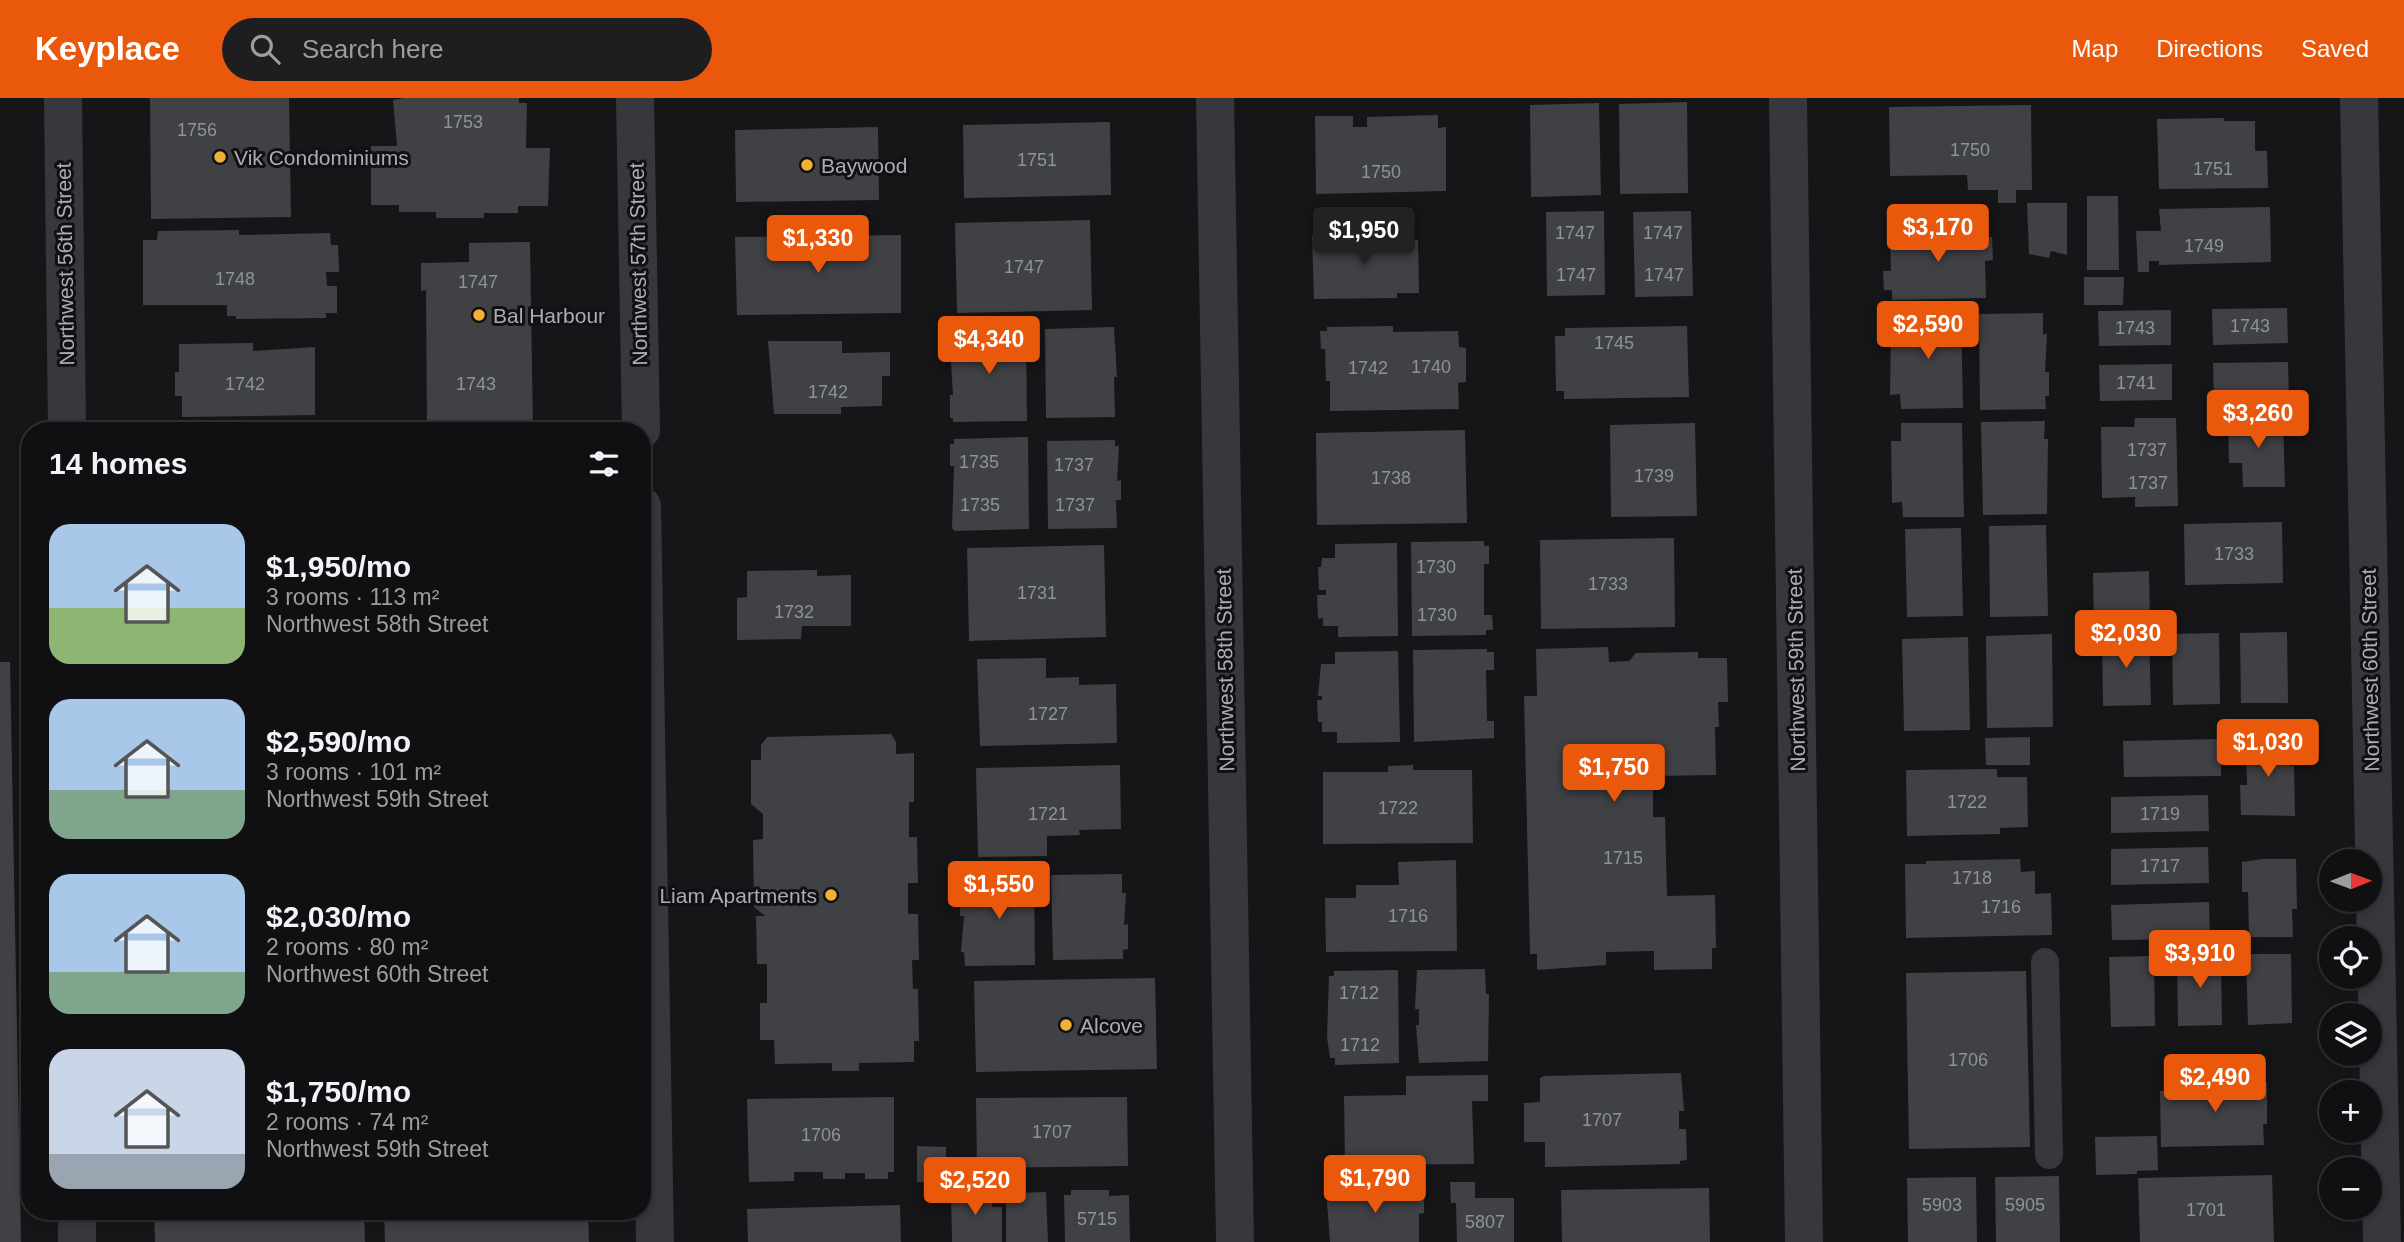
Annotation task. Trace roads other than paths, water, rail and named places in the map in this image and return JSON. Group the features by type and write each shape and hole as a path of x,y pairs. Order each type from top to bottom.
{"street":[{"name":"Northwest 56th Street","path":"63,98 67,422"},
{"name":"Northwest 57th Street","path":"635,98 641,422"},
{"name":"Northwest 58th Street","path":"1215,98 1236,1242"},
{"name":"Northwest 59th Street","path":"1788,98 1804,1242"},
{"name":"Northwest 60th Street","path":"2359,98 2382,1242"},
{"path":"651,1016 655,1242"},
{"path":"76,1220 77,1242"}],"lane":[{"path":"2045,962 2049,1155"}],"place":[{"name":"Vik Condominiums","path":"220,157"},
{"name":"Baywood","path":"807,165"},
{"name":"Bal Harbour","path":"479,315"},
{"name":"Liam Apartments","path":"831,895"},
{"name":"Alcove","path":"1066,1025"}]}
